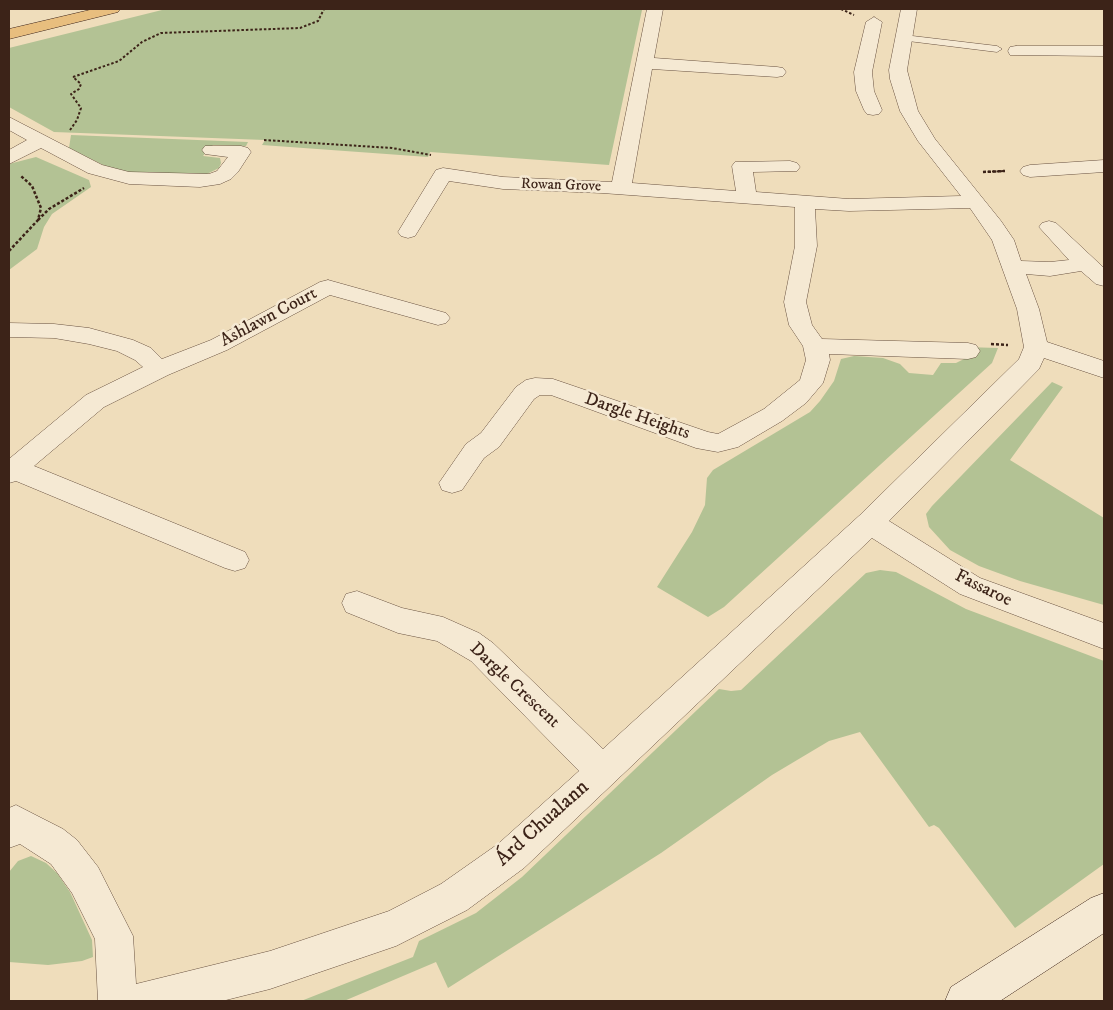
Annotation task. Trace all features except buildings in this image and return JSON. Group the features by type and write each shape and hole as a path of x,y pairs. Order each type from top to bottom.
{"highway":[{"path":"9,34 112,9"}],"street":[{"path":"621,188 655,9"},
{"path":"909,9 902,43 899,79 916,126 976,202 1002,240 1014,267 1028,309 1036,347 1104,370"},
{"path":"873,110 865,91 863,72 874,22"},
{"path":"869,45 902,43"},
{"path":"1016,51 1104,52"},
{"path":"646,63 777,72"},
{"path":"9,123 79,162 109,174 149,180 213,180 224,175 241,152 212,150"},
{"path":"9,158 40,141"},
{"path":"747,198 742,166 790,167"},
{"path":"1030,171 1104,166"},
{"path":"408,232 443,174"},
{"name":"Rowan Grove","path":"443,174 503,183 621,188 805,202 887,206 976,202"},
{"path":"805,202 806,246 795,302 801,325 815,346 968,351"},
{"path":"1049,227 1104,279"},
{"path":"1014,267 1050,269 1086,264"},
{"name":"Ashlawn Court","path":"235,560 12,471 95,401 159,369 219,345 328,287 438,318"},
{"path":"9,330 54,331 89,336 125,345 142,354 159,369"},
{"name":"Dargle Heights","path":"452,483 475,451 490,440 525,393 535,386 553,387 705,441 718,443 730,440 773,415 797,397 811,383 818,360 815,346"},
{"name":"Árd Chualann","path":"143,1001 270,970 396,927 454,897 511,856 870,523 1020,375 1030,363 1036,347"},
{"name":"Fassaroe","path":"870,523 970,586 1104,636"},
{"name":"Dargle Crescent","path":"357,603 398,620 442,630 468,642 482,652 602,771"},
{"path":"9,831 16,822 50,841 64,852 85,880 114,936 118,1001"},
{"path":"964,1001 1104,911"}],"lane":[{"path":"902,43 996,49"}],"path":[{"path":"73,77 119,61 142,42 161,33 300,28 318,21 324,9"},
{"path":"841,9 852,14"},
{"path":"241,152 267,140 392,148 438,156 443,174"},
{"path":"952,172 1030,171"},
{"path":"38,220 49,209 109,174"},
{"path":"968,351 969,342 1036,347"}],"green space":[{"path":"166,9 642,10 609,165 430,152 428,157 262,145 265,140 54,132 9,107 9,48"},
{"path":"71,135 248,142 246,146 213,145 203,156 220,158 221,163 219,168 203,176 140,174 111,169 69,148"},
{"path":"36,157 89,180 91,187 52,214 44,227 37,249 9,270 9,164"},
{"path":"965,347 998,348 992,363 724,607 708,617 657,587 692,532 705,505 707,478 713,470 810,412 834,381 841,359 854,356 883,358 900,364 909,373 933,375 941,363 956,363 964,359 967,354"},
{"path":"1052,382 1063,387 1010,460 1104,518 1104,605 1020,581 979,566 950,550 929,527 926,514 932,506"},
{"path":"880,570 896,572 966,609 1104,661 1104,864 1015,928 939,828 934,825 929,827 860,732 829,741 772,775 661,853 448,988 436,962 344,1001 301,1001 413,957 419,941 476,913 522,877 719,689 741,690 866,573"},
{"path":"31,856 46,863 57,873 70,892 92,940 93,957 82,961 48,965 9,962 9,872 18,861"}]}
